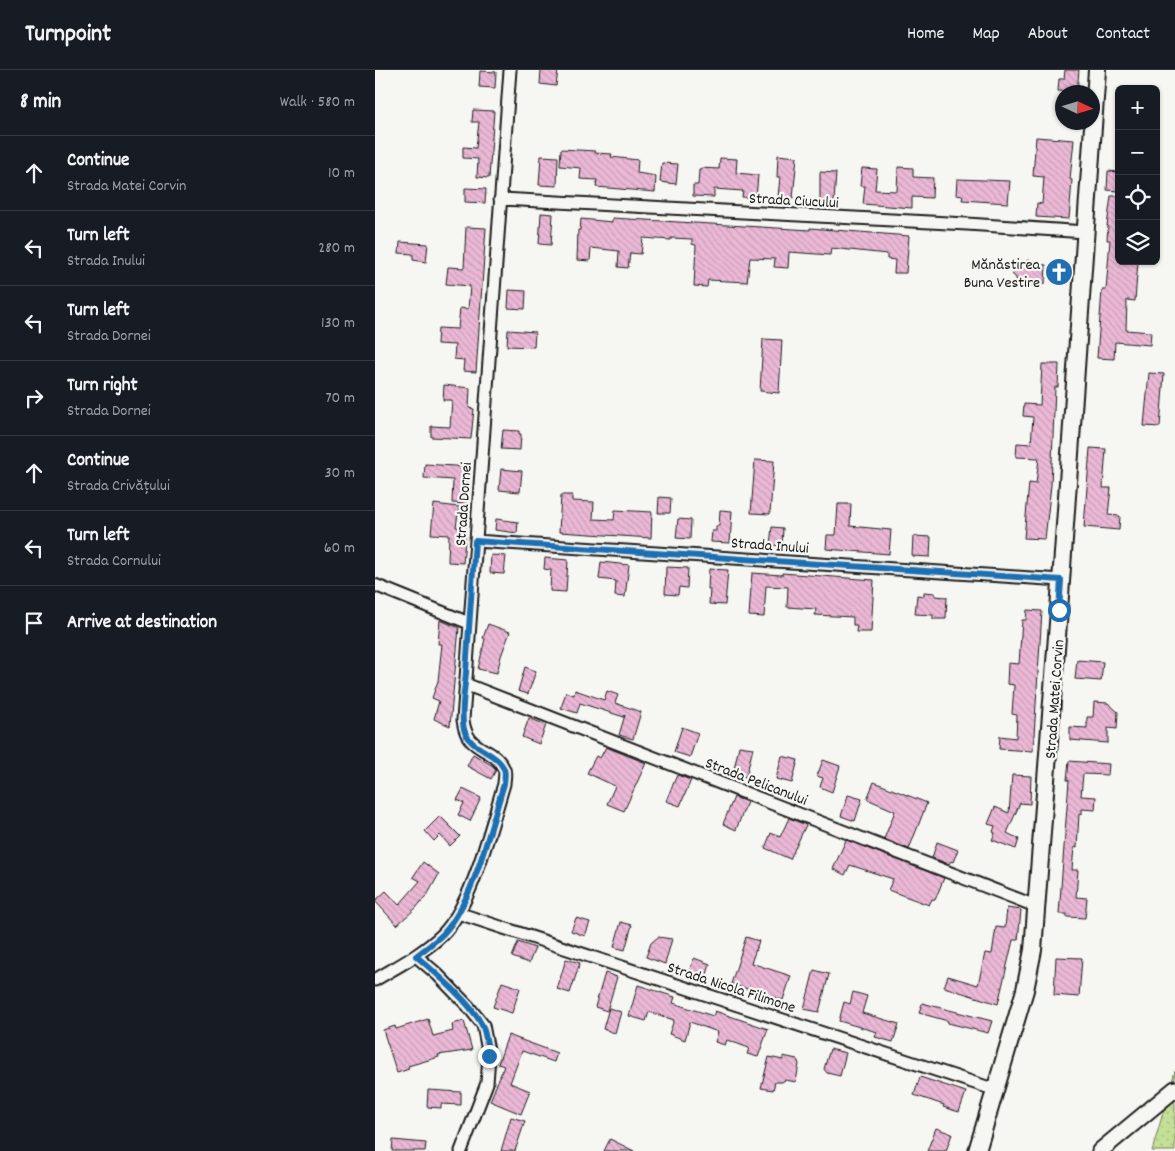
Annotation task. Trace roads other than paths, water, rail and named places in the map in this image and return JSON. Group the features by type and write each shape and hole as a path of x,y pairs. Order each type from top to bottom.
{"main road":[{"name":"Strada Matei Corvin","path":"979,1148 1029,975 1037,907 1097,70"}],"street":[{"name":"Strada Dornei","path":"458,913 471,886 480,859 504,784 505,770 497,759 468,739 464,730 463,720 510,70"},
{"name":"Strada Ciucului","path":"500,199 1086,232"},
{"name":"Strada Inului","path":"475,541 1061,580"},
{"path":"375,585 469,623"},
{"name":"Strada Pelicanului","path":"465,684 1037,907"},
{"path":"375,980 416,956 443,934 458,913"},
{"name":"Strada Nicola Filimone","path":"458,913 996,1090"},
{"path":"416,956 437,974 468,1006 483,1025 489,1056 487,1083 461,1151"},
{"path":"1100,1151 1175,1089"}],"place":[{"name":"Mănăstirea Buna Vestire","path":"1059,272"}]}
